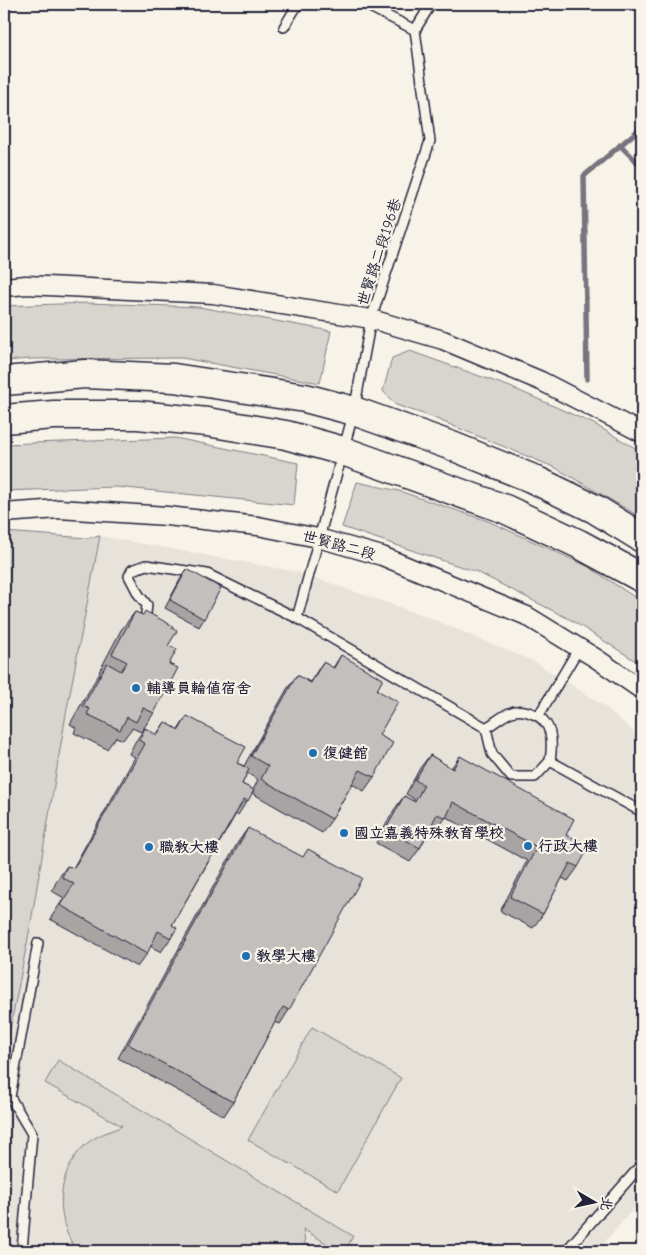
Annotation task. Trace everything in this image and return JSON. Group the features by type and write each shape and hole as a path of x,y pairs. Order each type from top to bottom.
{"main road":[{"path":"4,381 85,374 174,378 305,398 354,411 452,446 531,478 595,508 642,538"},
{"path":"4,419 54,415 138,414 207,422 286,435 343,451 505,509 580,544 642,578"}],"street":[{"path":"4,287 26,285 213,294 371,319 443,340 532,377 642,434"},
{"name":"世賢路二段","path":"4,513 59,509 167,516 258,526 318,538 382,556 527,616 642,690"}],"lane":[{"path":"284,27 298,4"},
{"path":"364,4 415,30 431,4"},
{"name":"世賢路二段196巷","path":"296,618 354,411 371,319 430,141 415,30"},
{"path":"145,621 147,605 139,595 129,576 132,570 146,565 206,574 296,618 486,728 492,754 511,777 535,778 550,761 552,745 548,725 539,715 523,710 510,712 486,728"},
{"path":"539,715 579,648"},
{"path":"550,761 642,811"},
{"path":"25,1251 22,1250 32,1134 10,1097 38,943"},
{"path":"566,1251 642,1164"}],"shaded area":[{"path":"88,303 199,307 331,331 320,383 182,358 31,359 4,361 4,306"},
{"path":"410,351 513,388 594,424 642,452 642,518 556,468 429,416 396,405 383,391 392,358"},
{"path":"175,438 298,463 294,505 116,487 4,491 4,444"},
{"path":"357,482 399,491 488,521 589,567 642,602 642,665 571,620 477,572 342,527"},
{"path":"4,532 88,538 100,536 66,714 30,928 4,1060"},
{"name":"國立嘉義特殊教育學校","path":"100,536 298,572 425,616 535,662 603,705 642,739 642,1199 597,1251 4,1251 4,1060 30,928 66,714"},
{"path":"312,1027 401,1078 338,1191 248,1140"},
{"path":"58,1060 353,1236 345,1251 339,1251 303,1229 306,1251 77,1251 69,1238 64,1224 62,1209 62,1193 70,1164 90,1141 122,1126 45,1083"}],"building":[{"path":"187,569 221,588 204,619 170,600"},
{"name":"輔導員輪值宿舍","path":"145,611 173,626 172,628 177,631 168,646 177,649 169,664 178,668 154,713 143,708 136,722 127,717 120,730 87,714 90,709 83,706 107,663 121,671 127,662 112,654 135,612 143,615"},
{"name":"復健館","path":"341,655 383,679 377,690 398,702 379,735 393,743 374,777 360,770 332,819 261,779 268,766 251,756 297,675 311,683 323,662 334,668"},
{"name":"職教大樓","path":"187,716 246,747 237,763 249,769 242,784 254,790 248,801 244,799 172,925 177,928 171,938 158,931 147,954 60,905 74,884 62,877 67,866 74,868 145,744 139,740 145,728 157,735 165,722 179,730"},
{"name":"行政大樓","path":"430,755 453,769 460,756 574,819 566,835 590,845 578,867 570,863 543,914 510,897 537,847 453,802 446,818 437,814 420,848 386,829 404,796 415,802 424,785 415,780"},
{"name":"教學大樓","path":"248,828 303,857 308,849 362,878 289,1010 283,1007 233,1102 128,1044"}],"waterway":[{"path":"587,379 584,176 642,127"},
{"path":"620,145 642,167"}],"place":[{"name":"輔導員輪值宿舍","path":"136,688"},
{"name":"復健館","path":"313,753"},
{"name":"國立嘉義特殊教育學校","path":"344,833"},
{"name":"行政大樓","path":"528,846"},
{"name":"職教大樓","path":"149,847"},
{"name":"教學大樓","path":"246,956"}]}
